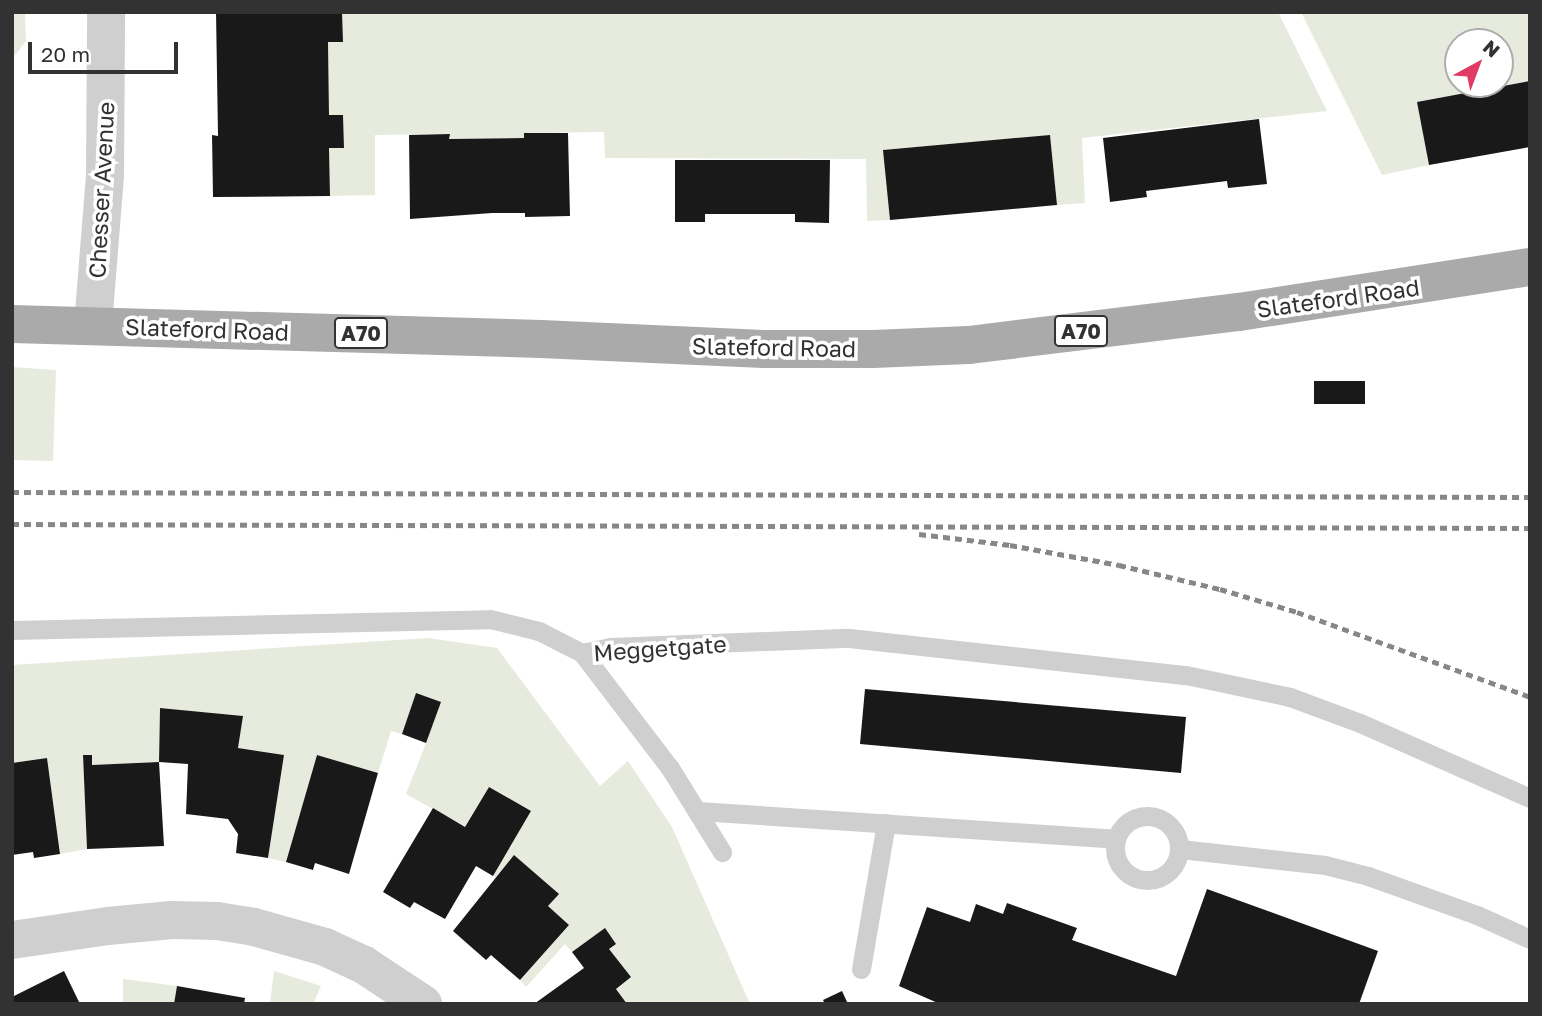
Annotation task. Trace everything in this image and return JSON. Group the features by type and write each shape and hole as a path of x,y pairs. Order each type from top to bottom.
{"main road":[{"name":"Slateford Road","path":"12,324 764,349 873,349 969,345 1240,312 1530,267"}],"street":[{"name":"Chesser Avenue","path":"93,325 105,175 106,12"},
{"path":"12,940 172,920 242,925 325,947 375,972 423,1004"}],"lane":[{"name":"Meggetgate","path":"12,630 490,619 539,631 582,653 610,647 849,638 1186,674 1290,697 1360,723 1530,799"},
{"path":"582,653 670,768 722,852"},
{"path":"698,811 1115,839"},
{"path":"1144,816 1157,818 1176,833 1180,849 1176,862 1166,875 1151,880 1135,878 1123,870 1116,858 1115,839 1130,821 1144,816"},
{"path":"862,969 886,823"},
{"path":"1180,849 1325,865 1368,876 1477,915 1530,939"}],"shaded area":[{"path":"12,12 25,12 26,41 12,59"},
{"path":"342,12 1278,12 1327,111 1082,138 1085,203 1057,205 1050,135 884,150 890,220 867,221 866,159 605,158 604,132 524,133 524,138 449,139 449,134 375,135 375,195 330,196 329,148 344,148 343,115 329,115 328,42 342,42"},
{"path":"1301,12 1530,12 1530,81 1514,84 1514,28 1444,28 1444,97 1418,102 1429,165 1382,175"},
{"path":"12,367 56,370 53,461 12,460"},
{"path":"428,638 497,648 600,786 628,761 672,827 750,1004 627,1004 616,989 630,977 609,949 616,944 605,929 572,952 565,944 526,987 520,980 569,925 548,906 558,894 514,855 496,878 493,876 531,811 489,787 465,827 406,794 426,743 416,694 402,734 391,731 378,773 317,755 286,862 268,858 284,755 238,748 243,716 160,708 159,762 92,765 91,755 83,755 87,849 60,854 47,758 12,763 12,665"},
{"path":"274,971 321,986 313,1004 270,1004"},
{"path":"123,979 177,986 174,1004 123,1004"}],"building":[{"path":"216,12 342,12 343,42 328,42 329,115 343,115 344,148 329,148 330,196 213,197 212,135 218,136"},
{"path":"1530,81 1530,147 1429,165 1417,102 1444,97 1514,98 1514,84"},
{"path":"1259,119 1267,184 1228,188 1227,181 1146,191 1147,197 1110,202 1103,138"},
{"path":"524,133 568,133 570,216 525,217 525,213 492,213 410,219 409,135 450,134 449,139 524,138"},
{"path":"1050,135 1057,205 890,220 883,150"},
{"path":"675,160 830,160 829,223 795,222 795,214 705,214 705,222 675,222"},
{"path":"1314,381 1365,381 1365,404 1314,404"},
{"path":"865,689 1186,717 1181,773 860,744"},
{"path":"416,693 441,702 426,743 402,734"},
{"path":"160,708 243,716 238,748 284,755 268,858 236,853 238,834 228,819 186,814 188,764 159,762"},
{"path":"83,755 92,755 92,765 159,762 164,846 87,849"},
{"path":"317,755 378,773 349,874 315,863 313,870 286,862"},
{"path":"47,758 60,854 34,858 33,852 12,855 12,763"},
{"path":"489,787 531,811 493,876 476,866 445,919 414,902 410,908 383,892 433,808 465,827"},
{"path":"514,855 559,894 548,906 569,925 520,980 491,955 486,960 453,931"},
{"path":"1207,889 1378,951 1359,1004 940,1004 899,986 927,907 970,922 976,904 1003,914 1007,903 1077,928 1072,940 1176,976"},
{"path":"605,928 616,944 609,949 631,977 616,989 627,1004 534,1004 584,968 572,952"},
{"path":"64,971 80,1004 12,1004 12,997"},
{"path":"177,986 245,998 244,1004 174,1004"},
{"path":"842,991 848,1004 825,1004 823,1000"}],"railway":[{"path":"12,492 1530,497"},
{"path":"12,524 1530,528"},
{"path":"919,534 1010,545 1119,565 1220,589 1297,612 1530,697"}]}
